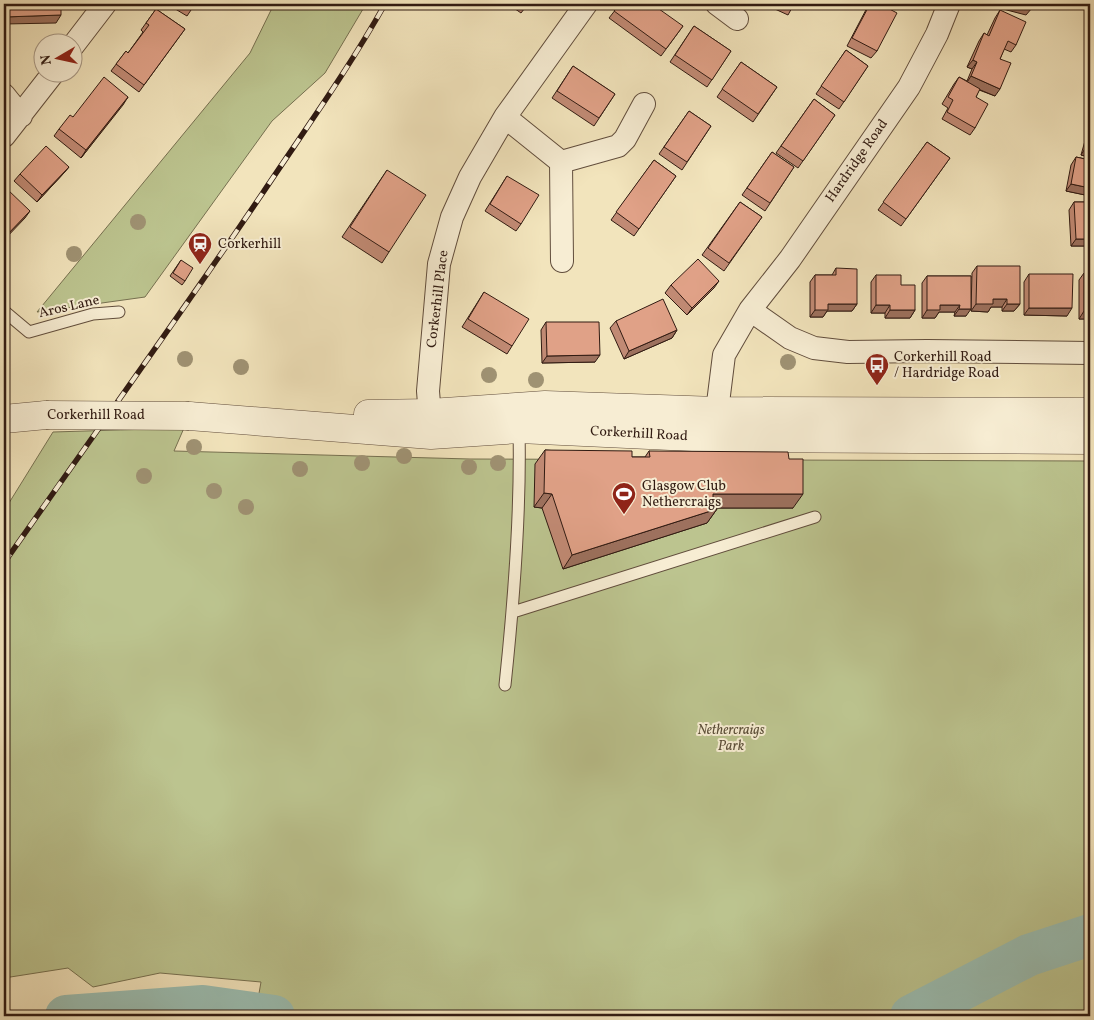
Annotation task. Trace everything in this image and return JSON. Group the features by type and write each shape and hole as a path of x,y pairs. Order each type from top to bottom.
{"street":[{"path":"82,34 105,4"},
{"name":"Corkerhill Place","path":"431,424 428,391 439,264 452,217 470,177 505,117 586,4"},
{"path":"717,4 737,19"},
{"name":"Hardridge Road","path":"714,438 724,355 750,310 790,259 909,87 937,34 949,4"},
{"path":"4,136 46,82"},
{"path":"4,95 21,116"},
{"path":"561,162 618,146 625,139 644,104"},
{"path":"505,117 561,162"},
{"path":"561,162 562,260"},
{"path":"750,310 790,338 814,348 848,352 1090,353"},
{"name":"Corkerhill Road","path":"431,424 545,405 716,411 1090,412"},
{"name":"Corkerhill Road","path":"4,419 46,415 189,416 431,424 714,438 1090,440"}],"lane":[{"name":"Aros Lane","path":"4,311 29,332 93,314 119,312"},
{"path":"505,685 512,612 520,429"},
{"path":"512,612 816,517"}],"green space":[{"path":"274,4 366,4 325,73 272,121 145,297 37,312 250,53"},
{"name":"Nethercraigs Park","path":"184,428 174,451 470,459 1090,461 1090,1016 255,1016 261,982 160,973 93,987 68,968 4,978 4,511 53,432"}],"building":[{"path":"4,4 61,4 61,15 4,17"},
{"path":"185,4 195,4 192,8"},
{"path":"620,4 652,4 683,26 666,49 614,11"},
{"path":"784,4 794,4 793,8"},
{"path":"870,4 880,4 897,13 877,51 852,38"},
{"path":"1015,4 1033,4 1032,8"},
{"path":"156,9 185,29 144,85 116,64 126,51 128,53 149,25 146,23"},
{"path":"1000,10 1026,22 1016,45 1008,41 1000,59 1011,63 1000,89 971,76 977,62 973,60 984,33 989,36"},
{"path":"694,26 731,51 712,80 675,55"},
{"path":"846,50 868,66 844,102 821,86"},
{"path":"741,62 777,87 758,114 722,89"},
{"path":"573,66 615,94 599,118 557,91"},
{"path":"104,77 128,97 86,150 59,129 70,115 73,117"},
{"path":"959,77 980,89 976,97 988,104 975,128 947,112 953,100 948,97"},
{"path":"814,99 835,115 803,161 781,146"},
{"path":"689,111 711,126 687,162 664,147"},
{"path":"1090,134 1090,148 1086,147"},
{"path":"927,142 950,158 906,219 883,202"},
{"path":"46,146 69,167 42,195 20,174"},
{"path":"772,152 794,167 770,203 747,188"},
{"path":"1076,157 1090,160 1090,188 1071,184"},
{"path":"654,160 676,176 639,229 616,212"},
{"path":"387,170 426,195 389,252 350,227"},
{"path":"507,176 539,195 521,224 490,204"},
{"path":"7,189 30,211 4,238 4,193"},
{"path":"740,202 762,217 729,263 708,248"},
{"path":"1074,202 1090,202 1090,239 1076,239"},
{"path":"698,259 719,281 692,308 671,285"},
{"path":"181,260 193,268 185,281 173,273"},
{"path":"977,266 1020,266 1020,304 1007,304 1007,299 993,299 993,304 976,304"},
{"path":"836,268 857,269 857,304 828,304 828,310 815,310 815,275 836,275"},
{"path":"1084,273 1090,273 1090,311 1084,311"},
{"path":"1029,274 1073,274 1072,308 1029,308"},
{"path":"876,275 901,275 901,285 915,285 915,310 890,310 890,305 876,305"},
{"path":"927,276 971,276 971,309 959,309 960,305 940,305 940,310 927,310"},
{"path":"484,292 529,319 512,346 468,319"},
{"path":"663,299 677,330 629,351 616,321"},
{"path":"546,322 599,322 600,355 547,356"},
{"name":"Glasgow Club Nethercraigs","path":"545,450 632,451 632,457 650,457 649,451 788,452 789,459 803,459 803,494 713,494 713,508 717,509 572,555 552,494 544,493"}],"waterway":[{"path":"911,1016 1029,955 1090,935"},
{"path":"66,1016 203,1006 274,1016"}],"railway":[{"path":"4,563 262,194 341,77 385,4"}],"place":[{"name":"Corkerhill","path":"200,265"},
{"name":"Corkerhill Road / Hardridge Road","path":"877,386"},
{"name":"Glasgow Club Nethercraigs","path":"624,515"}]}
